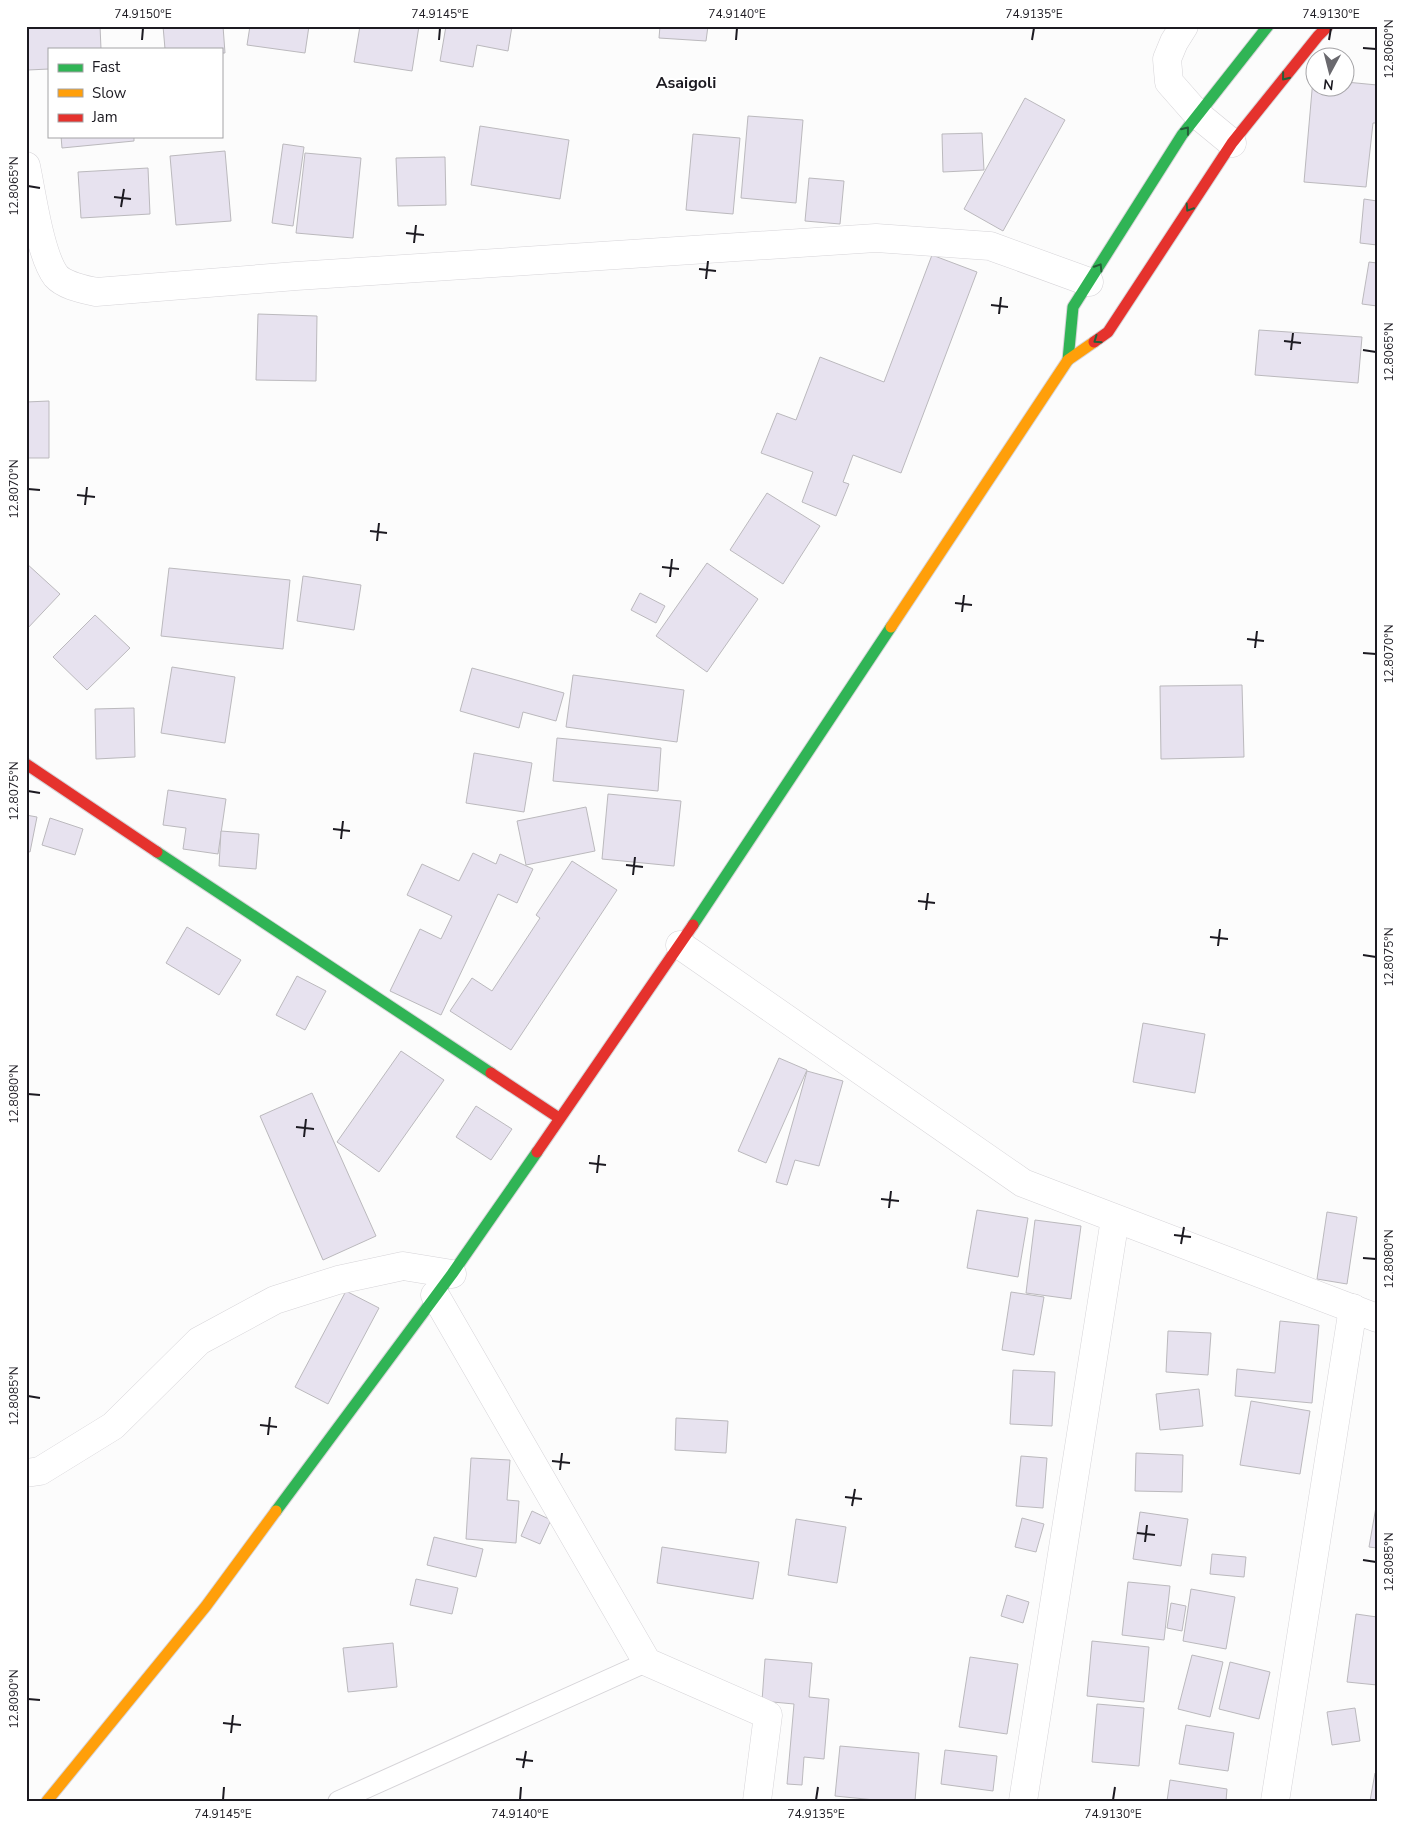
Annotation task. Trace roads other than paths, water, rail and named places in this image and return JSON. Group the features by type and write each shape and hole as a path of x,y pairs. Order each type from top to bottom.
{"main road":[{"path":"1068,360 1073,307 1182,135 1268,26"},
{"path":"47,1801 206,1606 452,1274 680,945 1068,360 1108,332 1232,143 1328,26"},
{"path":"26,764 169,861 559,1118"}],"street":[{"path":"1184,26 1174,42 1167,60 1169,82 1198,115 1232,143"},
{"path":"26,166 45,256 57,277 76,287 96,292 296,276 876,238 990,246 1089,282"},
{"path":"680,945 1023,1183 1365,1313 1275,1801"},
{"path":"1023,1801 1115,1219"},
{"path":"26,1473 40,1471 113,1426 199,1341 274,1300 338,1280 403,1266 452,1274"},
{"path":"436,1295 647,1662 768,1715 758,1801"}],"lane":[{"path":"338,1801 647,1662"}],"district":[{"name":"Asaigoli","path":"686,83"}]}
